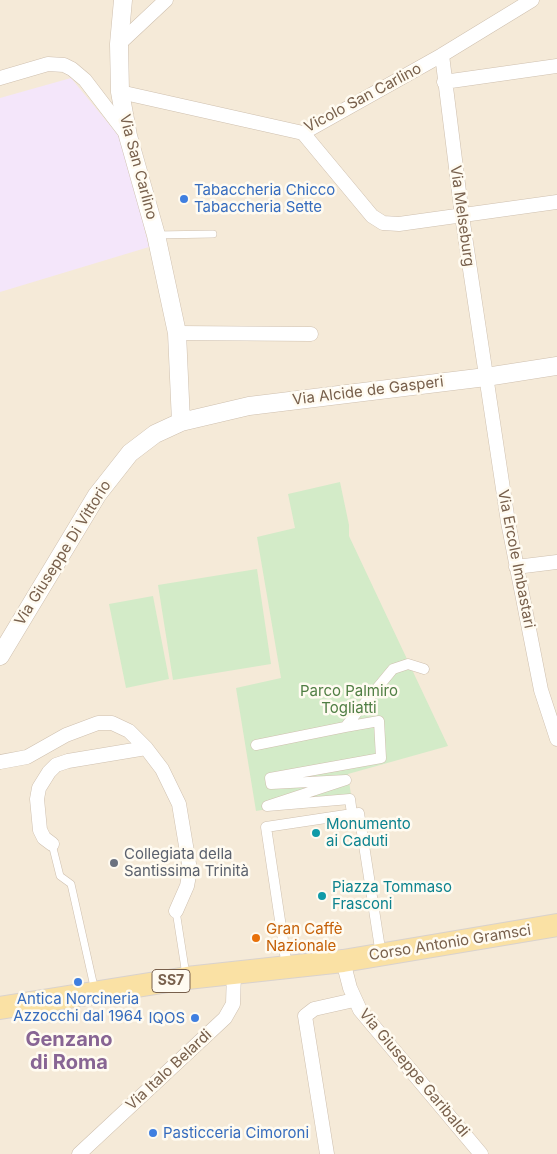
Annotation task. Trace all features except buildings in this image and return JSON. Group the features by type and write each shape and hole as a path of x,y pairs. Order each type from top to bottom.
{"main road":[{"name":"Corso Antonio Gramsci","path":"343,961 557,925"},
{"name":"SS7","path":"0,1008 187,978 343,961"}],"street":[{"name":"Via San Carlino","path":"123,0 119,44 120,92 128,136 156,235 177,333 181,422"},
{"path":"119,44 166,0"},
{"name":"Vicolo San Carlino","path":"120,92 303,132 442,55 532,0"},
{"name":"Via Melseburg","path":"442,55 462,216 486,377"},
{"path":"0,78 48,64 64,65 85,80 128,136"},
{"path":"444,82 557,66"},
{"path":"303,132 372,216 383,223 399,224 557,202"},
{"path":"177,333 311,334"},
{"name":"Via Alcide de Gasperi","path":"181,422 263,404 486,377 557,366"},
{"name":"Via Ercole Imbastari","path":"486,377 516,567 544,702 557,739"},
{"name":"Via Giuseppe Di Vittorio","path":"0,656 75,528 118,466 143,442 181,422"},
{"path":"516,567 557,562"},
{"path":"345,727 393,669 408,664 424,669"},
{"path":"256,745 379,721 381,758 270,778 271,784 346,780 267,806 350,799 352,814"},
{"path":"0,762 26,757 66,735 102,722 121,726 146,748 170,782 180,810 190,870 187,886 176,911"},
{"path":"52,844 44,838 40,830 37,799 39,788 49,772 56,765 68,761 146,748"},
{"path":"287,967 266,827 359,813 381,955"},
{"name":"Via Giuseppe Garibaldi","path":"343,961 354,1000 481,1154"},
{"name":"Via Italo Belardi","path":"79,1154 225,1018 233,1004 234,972"},
{"path":"327,1154 305,1016 314,1008 354,1000"}],"lane":[{"path":"156,235 213,234"},
{"path":"52,844 60,876 71,884 95,994"},
{"path":"176,911 187,978"}],"shaded area":[{"path":"0,0 557,0 557,1154 0,1154"},
{"path":"71,78 123,141 149,247 0,292 0,98"}],"green space":[{"name":"Parco Palmiro Togliatti","path":"340,482 349,525 349,536 448,746 348,774 351,795 256,811 236,688 281,678 257,537 295,528 288,494"},
{"path":"257,569 271,664 173,680 158,585"},
{"path":"153,596 169,679 126,688 109,604"}],"place":[{"name":"Tabaccheria Chicco Tabaccheria Sette","path":"184,199"},
{"name":"Monumento ai Caduti","path":"316,833"},
{"name":"Collegiata della Santissima Trinità","path":"114,863"},
{"name":"Piazza Tommaso Frasconi","path":"322,896"},
{"name":"Gran Caffè Nazionale","path":"256,938"},
{"name":"Antica Norcineria Azzocchi dal 1964","path":"78,982"},
{"name":"IQOS","path":"195,1018"},
{"name":"Pasticceria Cimoroni","path":"153,1133"}],"district":[{"name":"Genzano di Roma","path":"69,1052"}]}
